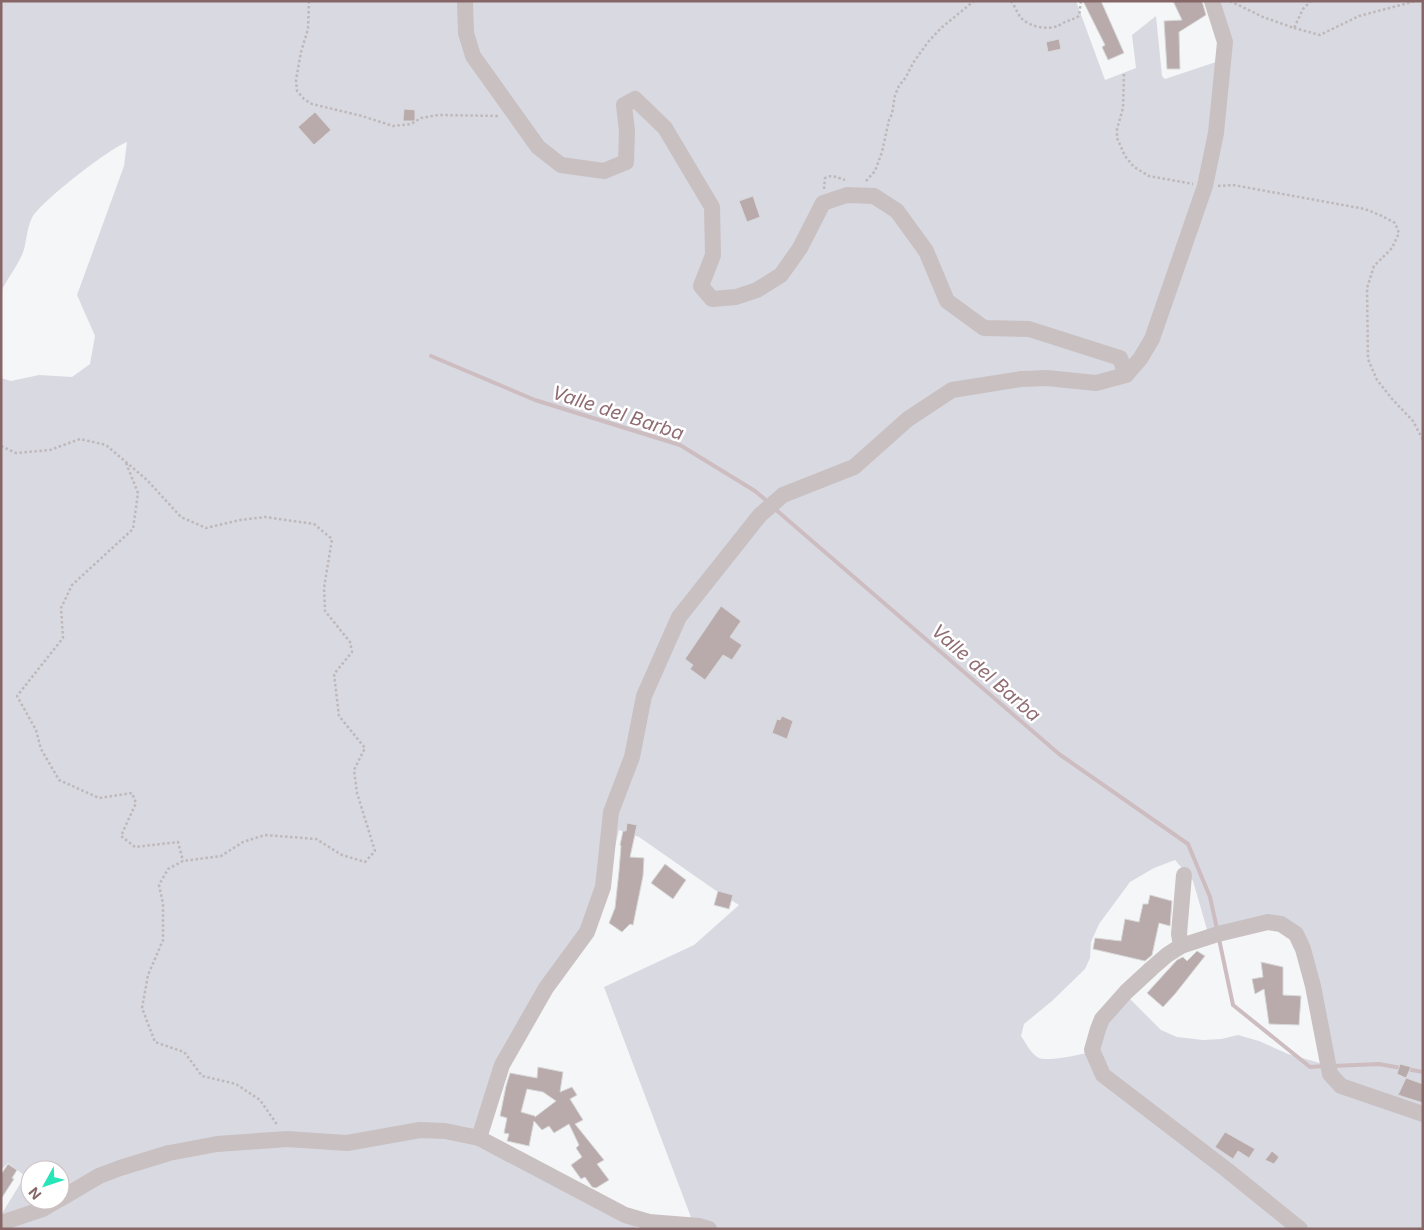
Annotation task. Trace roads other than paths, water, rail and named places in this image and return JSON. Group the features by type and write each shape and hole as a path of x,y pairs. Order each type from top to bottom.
{"street":[{"path":"465,1 466,33 473,56 538,147 561,165 604,171 626,162 624,104 635,98 665,128 712,207 713,255 701,286 712,299 736,297 757,290 780,275 800,248 823,203 847,195 874,196 897,211 926,251 947,300 984,328 1029,330 1092,348 1120,358 1126,375"},
{"path":"479,1138 502,1065 546,988 587,932 603,887 612,812 632,757 644,696 679,618 760,515 783,494 854,467 908,419 952,390 1021,379 1046,378 1096,383 1126,375 1140,359 1152,339 1205,186 1216,133 1225,42 1212,1"},
{"path":"1181,946 1179,934 1184,875"},
{"path":"1300,1229 1227,1170 1103,1075 1092,1050 1102,1019 1152,968 1181,946 1268,922 1282,924 1296,934 1303,949 1313,986 1328,1066 1341,1086 1423,1114"},
{"path":"70,1193 99,1176 120,1168 169,1153 217,1144 287,1139 347,1143 420,1130 445,1131 479,1138 625,1215 649,1222 698,1226 709,1229"},
{"path":"1,1223 40,1210"}],"waterway":[{"name":"Valle del Barba","path":"431,356 535,400 680,445 755,491 768,502"},
{"name":"Valle del Barba","path":"775,509 1059,754 1188,844 1210,897 1217,929"},
{"name":"Valle del Barba","path":"1219,939 1233,1005 1310,1067 1324,1066"},
{"name":"Valle del Barba","path":"1333,1066 1379,1064 1423,1072"}]}
